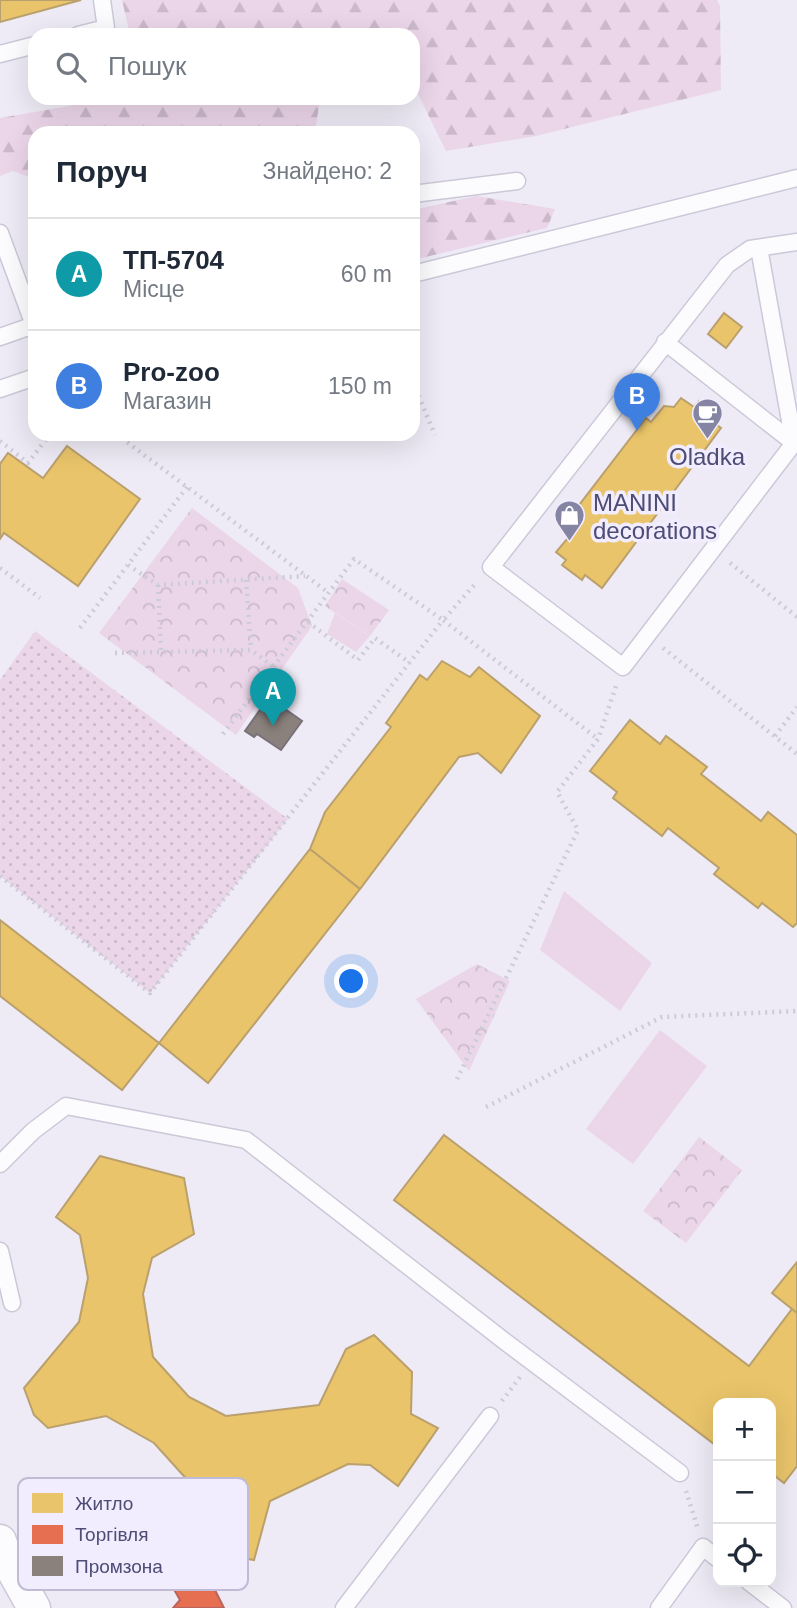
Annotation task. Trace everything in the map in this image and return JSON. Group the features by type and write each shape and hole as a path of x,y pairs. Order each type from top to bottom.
{"street":[{"path":"0,1541 18,1579"},
{"path":"24,1590 34,1608"}],"lane":[{"path":"102,0 106,28"},
{"path":"0,54 28,47"},
{"path":"420,272 797,178"},
{"path":"420,193 517,181"},
{"path":"0,233 5,262 28,312"},
{"path":"759,248 795,443 623,667 491,567 727,265 738,256 759,248 797,242"},
{"path":"0,337 28,327"},
{"path":"666,342 795,443"},
{"path":"0,389 28,379"},
{"path":"0,1164 33,1131 66,1106 246,1140 531,1362 680,1473"},
{"path":"0,1251 12,1303"},
{"path":"344,1608 490,1416"},
{"path":"659,1608 703,1547 713,1555"},
{"path":"756,1587 783,1608"}],"path":[{"path":"420,400 435,435"},
{"path":"0,442 28,463 45,441"},
{"path":"125,441 329,593"},
{"path":"80,628 187,487"},
{"path":"713,549 797,617"},
{"path":"223,734 354,558 443,620 598,738"},
{"path":"128,565 159,585 306,576"},
{"path":"0,876 150,993 443,620 491,567"},
{"path":"0,568 40,597"},
{"path":"246,580 251,650"},
{"path":"159,585 161,652"},
{"path":"308,622 358,660 375,638 410,663"},
{"path":"647,636 797,754"},
{"path":"115,653 251,650 274,667"},
{"path":"457,1079 578,830 557,792 598,738 623,667"},
{"path":"775,736 797,707"},
{"path":"486,1107 662,1017 797,1010"},
{"path":"490,1416 531,1362"},
{"path":"680,1473 703,1547"}],"green space":[{"path":"122,0 717,0 720,6 721,90 536,136 446,151 420,98 420,28 128,28"},
{"path":"75,105 319,105 316,126 28,126 28,176 13,171 0,176 0,118"},
{"path":"476,196 555,209 547,228 420,258 420,208"},
{"path":"192,508 298,588 312,626 236,735 99,633"},
{"path":"342,579 389,610 370,636 325,606"},
{"path":"335,613 370,636 356,652 327,634"},
{"path":"35,631 288,819 150,993 0,876 0,680"},
{"path":"564,891 652,963 620,1011 540,950"},
{"path":"477,964 510,981 469,1071 416,999"},
{"path":"660,1030 707,1066 633,1164 586,1129"},
{"path":"699,1137 742,1170 686,1243 643,1211"}],"building: Житло":[{"path":"0,0 81,0 0,22"},
{"path":"724,313 742,327 726,348 708,334"},
{"path":"681,398 694,407 699,401 712,412 707,418 721,428 602,588 585,575 582,580 562,565 566,560 556,552 568,538 566,522 646,418 651,422 664,406 674,407"},
{"path":"67,446 140,499 78,586 4,533 0,539 0,464 8,453 43,478"},
{"path":"442,661 470,677 479,667 540,716 501,773 478,753 459,757 360,889 310,849 325,812 391,727 386,723 420,675 427,680"},
{"path":"630,720 660,744 666,736 707,767 701,774 761,821 768,812 797,835 797,923 793,927 762,903 758,908 714,874 719,868 668,828 662,836 613,798 617,792 590,771"},
{"path":"310,849 360,889 208,1083 159,1043"},
{"path":"0,920 159,1043 122,1090 0,996"},
{"path":"444,1135 749,1366 792,1309 797,1313 797,1466 784,1483 776,1477 776,1398 713,1398 713,1443 394,1200"},
{"path":"100,1156 184,1178 194,1234 152,1258 143,1294 153,1357 189,1397 226,1416 319,1405 346,1349 374,1335 412,1372 411,1414 438,1428 398,1486 370,1465 348,1464 270,1501 254,1560 248,1559 248,1478 186,1478 154,1443 106,1416 48,1428 34,1415 24,1388 79,1322 88,1278 80,1235 56,1217"},
{"path":"797,1262 797,1313 772,1293"}],"building: Торгівля":[{"path":"174,1590 215,1590 224,1608 173,1608 180,1600"}],"building: Промзона":[{"path":"272,693 281,700 278,704 302,721 281,750 257,734 254,737 245,731"}],"place":[{"name":"Pro-zoo","path":"637,431"},
{"name":"Oladka","path":"707,441"},
{"name":"MANINI decorations","path":"570,543"},
{"name":"ТП-5704","path":"273,726"}]}
